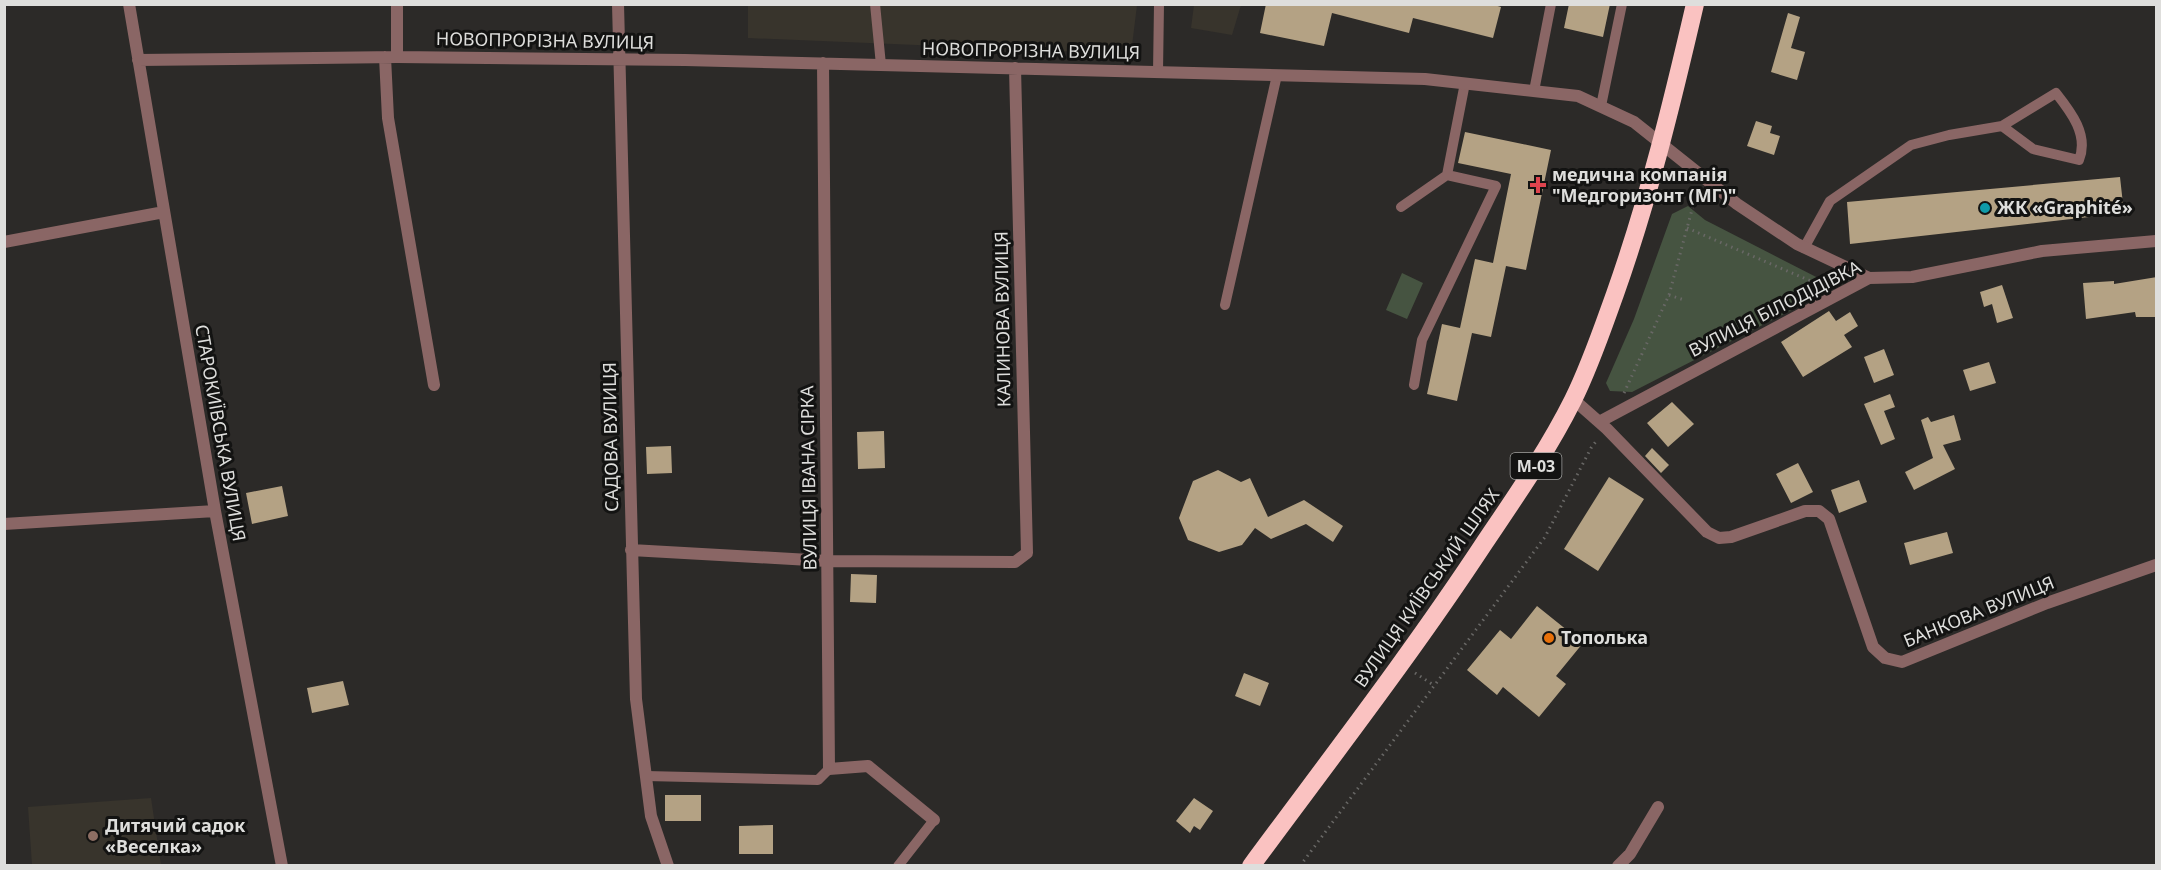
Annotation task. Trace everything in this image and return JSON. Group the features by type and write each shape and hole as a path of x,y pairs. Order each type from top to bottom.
{"highway":[{"name":"ВУЛИЦЯ КИЇВСЬКИЙ ШЛЯХ","path":"1251,866 1402,664 1459,582 1537,465 1573,399 1596,347 1627,260 1662,144 1695,4"}],"street":[{"name":"СТАРОКИЇВСЬКА ВУЛИЦЯ","path":"129,4 215,511 282,866"},
{"path":"397,4 391,57 388,118 434,385"},
{"name":"САДОВА ВУЛИЦЯ","path":"618,4 636,699 651,816 668,866"},
{"name":"НОВОПРОРІЗНА ВУЛИЦЯ","path":"138,60 391,57 823,63 1425,79 1578,96 1634,122 1737,204 1804,248 1869,278"},
{"name":"ВУЛИЦЯ ІВАНА СІРКА","path":"823,63 829,769"},
{"name":"КАЛИНОВА ВУЛИЦЯ","path":"828,561 1015,562 1027,553 1015,68"},
{"path":"4,242 164,212"},
{"name":"ВУЛИЦЯ БІЛОДІДІВКА","path":"1603,425 1614,413 1869,278 1912,277 2042,251 2157,241"},
{"name":"БАНКОВА ВУЛИЦЯ","path":"1573,399 1603,425 1707,532 1719,538 1731,537 1805,511 1819,511 1829,519 1873,647 1885,658 1902,662 2047,603 2157,565"},
{"path":"4,524 215,511"},
{"path":"631,550 828,561"},
{"path":"829,769 868,766 934,820"},
{"path":"1618,866 1630,854 1658,807"}],"lane":[{"path":"875,4 880,65"},
{"path":"1158,72 1160,4"},
{"path":"1601,106 1622,4"},
{"path":"1534,91 1549,5"},
{"path":"1225,305 1277,75"},
{"path":"1401,207 1447,175 1465,83"},
{"path":"1804,248 1830,201 1911,145 1949,135 2002,126 2056,93 2074,116 2084,148 2079,160 2032,149 2002,126"},
{"path":"1414,385 1422,340 1496,186 1447,175"},
{"path":"646,776 818,780 829,769"},
{"path":"898,866 934,820"}],"path":[{"path":"1614,413 1669,295 1701,176"},
{"path":"1687,228 1820,285"},
{"path":"1669,295 1684,300"},
{"path":"1300,866 1545,537 1603,425"}],"shaded area":[{"path":"748,5 1137,5 1131,54 748,38"},
{"path":"1194,5 1241,5 1232,35 1191,28"},
{"name":"Дитячий садок «Веселка»","path":"151,798 161,865 32,865 28,807"}],"green space":[{"path":"1688,206 1705,220 1826,282 1823,294 1632,392 1610,391 1606,383 1634,319 1672,214"},
{"path":"1402,273 1423,283 1407,319 1386,310"}],"building":[{"path":"1266,4 1491,4 1501,7 1493,38 1413,18 1409,33 1332,13 1324,46 1260,33"},
{"path":"1569,4 1610,4 1603,37 1564,28"},
{"path":"1788,13 1800,17 1791,48 1805,52 1797,80 1771,72"},
{"path":"1756,121 1772,126 1770,133 1780,136 1774,155 1747,146"},
{"path":"1465,132 1551,150 1526,270 1506,266 1491,337 1472,333 1457,401 1427,394 1442,324 1460,328 1475,259 1493,263 1511,174 1458,163"},
{"name":"ЖК «Graphité»","path":"2120,177 2124,213 1850,244 1847,202"},
{"path":"2157,277 2157,317 2136,317 2135,312 2086,319 2083,283 2114,281 2114,284"},
{"path":"2002,285 2013,318 1997,323 1992,304 1984,307 1980,292"},
{"path":"1829,311 1836,321 1850,312 1858,326 1844,335 1852,347 1803,377 1781,342"},
{"path":"1884,349 1894,375 1874,383 1864,357"},
{"path":"1989,362 1996,383 1970,391 1963,370"},
{"path":"1890,394 1895,407 1884,411 1895,439 1881,445 1864,404"},
{"path":"1672,402 1694,424 1668,447 1647,423"},
{"path":"1954,415 1961,440 1943,445 1955,469 1914,490 1905,472 1933,458 1921,420 1928,417 1931,422"},
{"path":"884,431 885,468 858,469 857,432"},
{"path":"671,446 672,473 647,474 646,447"},
{"path":"1652,448 1669,465 1661,473 1645,456"},
{"path":"1798,463 1813,492 1791,503 1776,474"},
{"path":"1218,470 1241,482 1250,478 1268,517 1304,500 1343,526 1333,542 1306,524 1271,539 1255,528 1242,545 1219,552 1188,540 1179,518 1193,481"},
{"path":"1609,477 1644,499 1598,571 1564,549"},
{"path":"1859,480 1867,502 1839,513 1831,490"},
{"path":"282,486 288,516 252,524 246,493"},
{"path":"1947,532 1953,553 1910,565 1904,543"},
{"path":"851,574 877,575 876,603 850,602"},
{"path":"1537,606 1583,643 1556,676 1566,684 1539,717 1503,687 1497,695 1467,670 1500,630 1511,639"},
{"path":"1244,673 1269,683 1260,706 1235,696"},
{"path":"343,681 349,705 312,713 307,688"},
{"path":"665,795 701,795 701,821 665,821"},
{"path":"1194,798 1213,811 1200,830 1194,826 1190,833 1176,821"},
{"path":"773,825 773,854 739,854 739,826"}],"place":[{"name":"медична компанія \"Медгоризонт (МГ)\"","path":"1538,185"},
{"name":"ЖК «Graphité»","path":"1985,208"},
{"name":"Тополька","path":"1549,638"},
{"name":"Дитячий садок «Веселка»","path":"93,836"}]}
